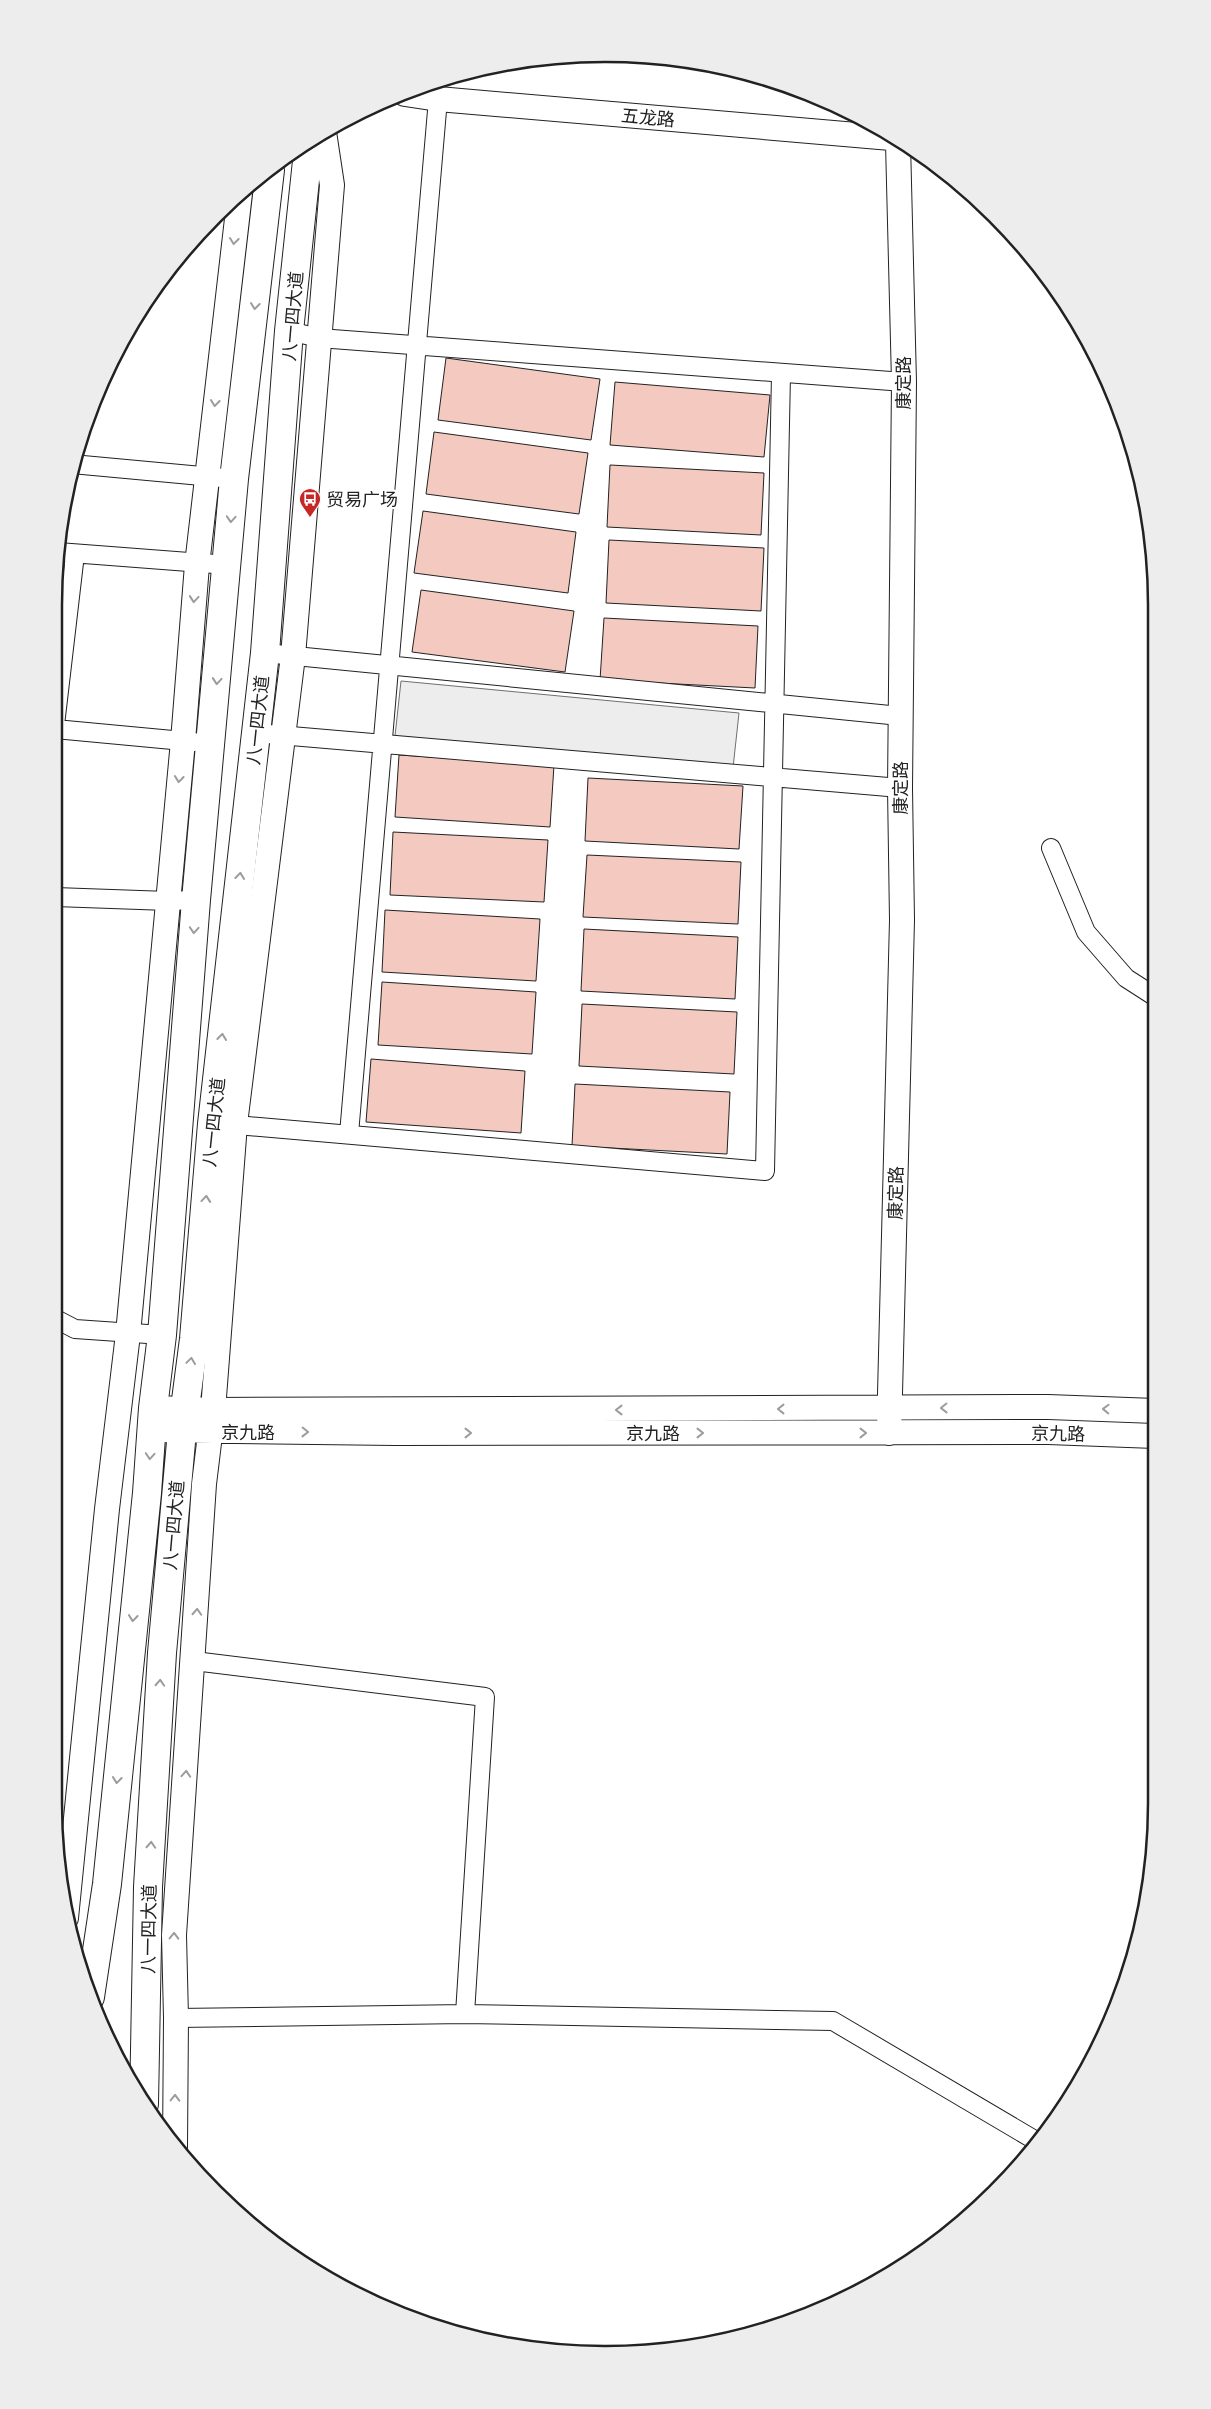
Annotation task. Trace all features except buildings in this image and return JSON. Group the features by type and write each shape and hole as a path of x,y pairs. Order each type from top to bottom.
{"main road":[{"name":"八一四大道","path":"144,2090 148,1887 162,1653 183,1420 224,1124 256,733 265,653 290,331 308,151"},
{"name":"八一四大道","path":"92,1981 107,1884 147,1493 152,1419 162,1335 196,900 228,566 234,479 269,180"},
{"path":"97,1994 107,1884"},
{"path":"130,2065 148,1887"}],"street":[{"name":"五龙路","path":"418,96 880,137"},
{"path":"349,1134 438,99"},
{"path":"175,2134 176,2018 174,1934 194,1661 204,1484 212,1421 224,1124 285,736 294,656 332,185 325,141"},
{"name":"康定路","path":"889,1433 902,920 900,716 904,382 898,148"},
{"path":"69,1886 107,1509 128,1334 183,741 197,564 239,205"},
{"path":"290,331 319,338 904,382"},
{"path":"224,1124 765,1172 781,374"},
{"path":"81,465 234,479"},
{"path":"62,616 66,553 228,566"},
{"path":"265,653 900,716"},
{"path":"62,730 211,744"},
{"path":"256,733 900,788"},
{"path":"1051,848 1086,932 1126,978 1148,992"},
{"path":"62,898 168,902 196,900"},
{"path":"62,1322 75,1328 128,1334 162,1335"},
{"name":"京九路","path":"212,1421 1048,1407 1148,1410"},
{"name":"京九路","path":"152,1419 889,1433 1048,1432 1148,1436"},
{"path":"194,1661 485,1697 465,2014"},
{"path":"176,2018 465,2014 833,2022 1032,2139"}],"shaded area":[{"path":"401,681 739,713 733,768 395,736"}],"place":[{"name":"贸易广场","path":"310,518"}]}
